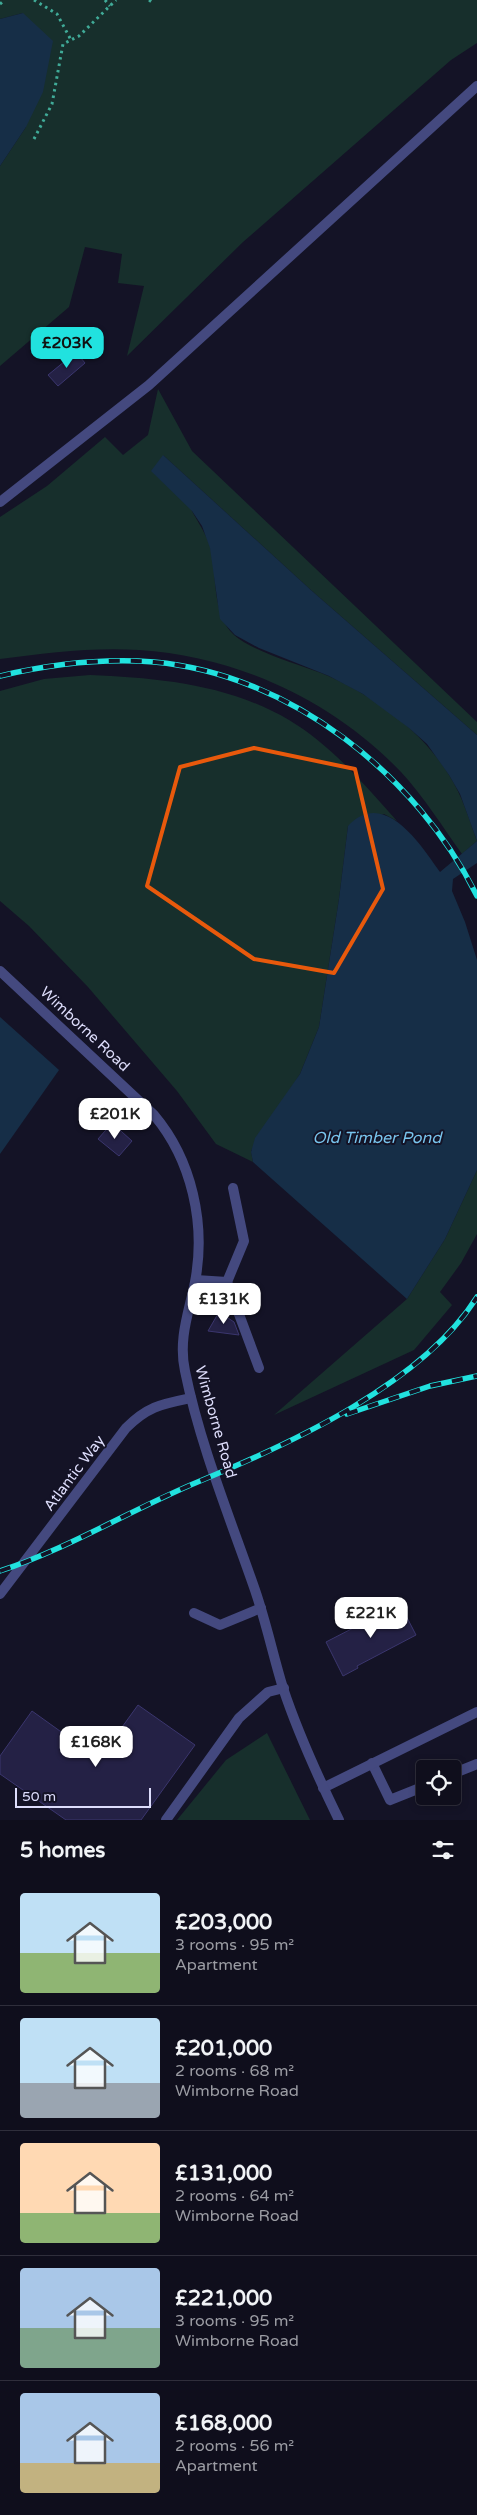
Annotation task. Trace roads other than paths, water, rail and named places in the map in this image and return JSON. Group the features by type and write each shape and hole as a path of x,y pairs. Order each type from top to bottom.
{"street":[{"path":"0,502 149,385 477,86"},
{"name":"Wimborne Road","path":"0,971 143,1103 163,1125 182,1161 194,1197 199,1245 196,1280 182,1340 184,1369 191,1398 261,1608 284,1688 323,1788 339,1820"},
{"path":"233,1188 244,1241 227,1282 259,1368"},
{"path":"196,1280 227,1282"},
{"name":"Atlantic Way","path":"0,1594 126,1428 140,1414 154,1406 191,1398"},
{"path":"194,1613 220,1625 261,1608"},
{"path":"166,1820 239,1718 268,1692 284,1688"},
{"path":"323,1788 477,1712"},
{"path":"372,1763 390,1800 416,1790"},
{"path":"461,1770 477,1764"}],"water":[{"path":"23,13 53,41 43,92 26,127 0,166 0,19"},
{"path":"163,455 312,591 477,735 477,841 460,794 449,775 427,744 409,728 363,694 329,676 259,648 235,635 220,619 210,548 202,526 192,511 151,471"},
{"name":"Old Timber Pond","path":"375,813 388,816 412,835 440,872 477,841 477,863 453,879 452,891 465,922 477,960 477,1170 445,1239 407,1299 253,1162 251,1152 255,1138 300,1074 319,1027 339,899 348,826 362,816"},
{"path":"0,1017 59,1070 0,1154"}],"railway":[{"path":"0,676 76,663 134,661 154,662 204,671 253,687 300,709 344,738 384,772 420,810 451,852 477,896"},
{"path":"0,1571 76,1540 175,1492 236,1466 314,1429 353,1407 390,1383 424,1357 453,1328 477,1297"},
{"path":"347,1414 430,1386 477,1376"}]}
